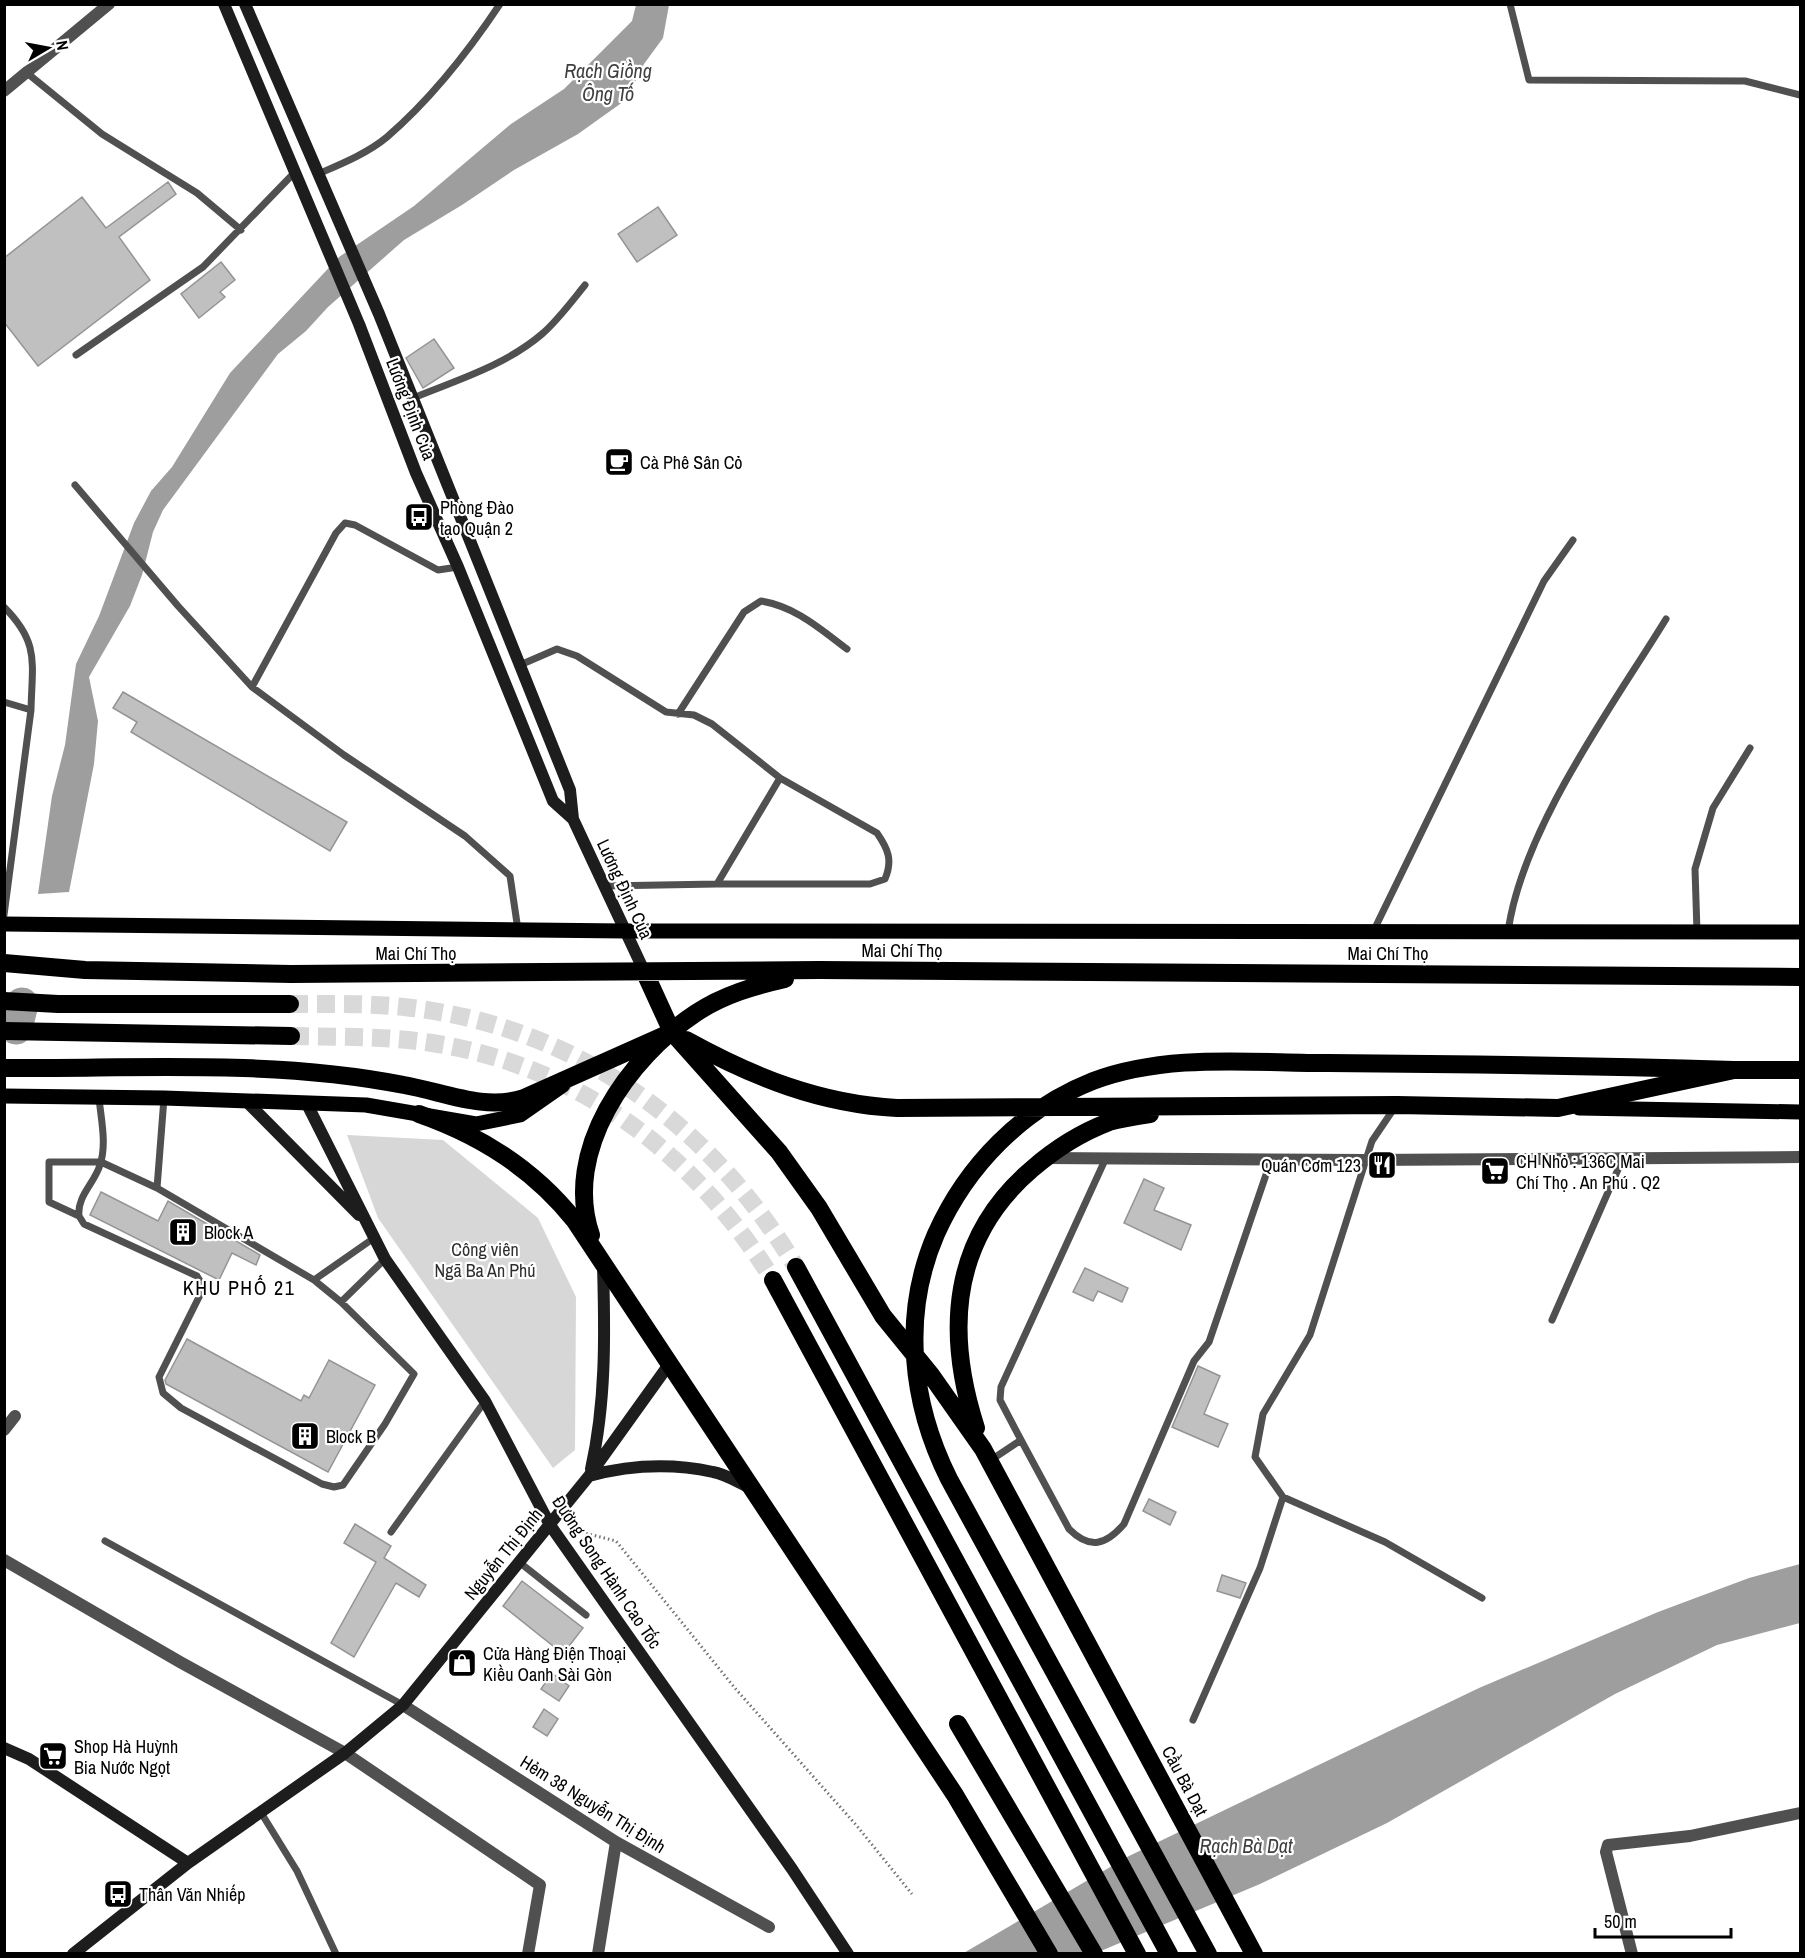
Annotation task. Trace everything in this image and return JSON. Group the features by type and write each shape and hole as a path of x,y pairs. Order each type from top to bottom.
{"highway":[{"name":"Mai Chí Thọ","path":"4,963 85,970 279,974 819,970 1800,977"},
{"path":"603,1259 594,1242 584,1206 582,1187 587,1156 598,1126 643,1061 672,1032 695,1014 737,992 819,970"},
{"path":"645,973 672,1032 779,1152 819,1208 883,1316 932,1375 986,1455"},
{"path":"4,1001 58,1004 290,1004"},
{"path":"4,1031 291,1036"},
{"path":"4,1068 308,1072 387,1082 498,1104 524,1098 672,1032"},
{"path":"672,1032 713,1055 791,1089 845,1103 897,1108 1397,1105 1558,1108 1734,1070"},
{"path":"1208,1953 949,1479 928,1430 916,1377 915,1323 929,1252 956,1195 987,1153 1033,1114 1070,1091 1094,1081 1144,1067 1195,1063 1464,1064 1800,1070"},
{"path":"986,1455 970,1409 958,1328 962,1281 977,1234 1011,1187 1061,1145 1110,1122 1190,1106"},
{"path":"419,1114 481,1141 532,1174 555,1196 603,1259 955,1796 1049,1953"},
{"path":"796,1267 1169,1953"},
{"path":"773,1280 1137,1953"},
{"name":"Cầu Bà Dạt","path":"986,1455 1254,1953"},
{"path":"958,1724 1094,1953"}],"main road":[{"name":"Lương Định Của","path":"224,4 296,171 359,324 416,473 458,567 553,801 573,819"},
{"name":"Lương Định Của","path":"245,4 413,398 570,790 573,819 645,973"},
{"name":"Mai Chí Thọ","path":"4,924 625,931 1800,932"},
{"path":"4,1096 164,1098 366,1105 464,1123 507,1119 532,1108 577,1074"},
{"name":"Đường Song Hành Cao Tốc","path":"246,1101 368,1225"},
{"name":"Đường Song Hành Cao Tốc","path":"306,1102 385,1259 485,1401 550,1525 792,1869 848,1953"},
{"path":"1558,1108 1800,1112"},
{"path":"603,1259 604,1370 599,1434 589,1476 620,1468 649,1466 714,1472 752,1488"},
{"name":"Nguyễn Thị Định","path":"73,1953 188,1863 345,1753 403,1705 589,1476 670,1363"},
{"path":"4,1748 29,1759 188,1863"}],"street":[{"path":"4,91 110,4"},
{"path":"1044,1158 1365,1160 1800,1157"},
{"path":"4,1430 15,1416"},
{"path":"4,1560 180,1662 345,1753 540,1885 528,1953"},
{"name":"Hẻm 38 Nguyễn Thị Định","path":"403,1705 616,1842 769,1927"},
{"path":"1632,1953 1606,1852 1608,1845 1690,1836 1800,1813"},
{"path":"598,1953 616,1842"}],"lane":[{"path":"318,174 386,138 466,54 500,4"},
{"path":"1510,4 1529,80 1745,81 1800,95"},
{"path":"27,72 102,134 197,193 241,230"},
{"path":"76,355 203,267 296,171"},
{"path":"413,398 495,364 524,348 544,333 585,285"},
{"path":"75,485 252,687 344,755 465,836 510,876 518,930"},
{"path":"252,687 336,533 345,523 355,525 438,570 458,567"},
{"path":"1372,932 1544,581 1573,540"},
{"path":"678,714 744,612 761,601 778,604 800,614 847,649"},
{"path":"4,607 25,629 30,642 31,710 4,915"},
{"path":"1508,932 1510,914 1531,850 1578,761 1666,619"},
{"path":"520,664 557,650 577,656 666,712 694,715 712,724 780,778 877,833 887,847 891,865 885,879 870,884 604,886"},
{"path":"4,702 31,710"},
{"path":"1697,932 1695,869 1713,808 1750,748"},
{"path":"717,884 780,778"},
{"path":"79,1216 81,1198 95,1179 101,1162 103,1141 99,1098"},
{"path":"156,1188 164,1098"},
{"path":"1397,1105 1372,1141 1310,1335 1263,1414 1255,1457 1282,1497 1384,1542 1482,1598"},
{"path":"1552,1320 1623,1158"},
{"path":"1104,1160 1001,1388 1000,1400 1069,1528 1078,1538 1098,1542 1115,1534 1124,1524 1194,1360 1209,1342 1270,1160"},
{"path":"49,1162 101,1162 156,1188 314,1280 341,1302 414,1374 343,1485 334,1487 292,1468 169,1400 159,1377 201,1293 200,1281 196,1276 84,1224 79,1216 49,1202 49,1162"},
{"path":"314,1280 374,1238"},
{"path":"341,1302 385,1259"},
{"path":"392,1532 485,1401"},
{"path":"986,1455 1021,1440"},
{"path":"1193,1720 1260,1568 1282,1497"},
{"path":"105,1541 403,1705"},
{"path":"519,1562 586,1616"},
{"path":"260,1811 297,1871 336,1953"}],"path":[{"path":"550,1525 616,1541 734,1687 857,1826 912,1894"}],"green space":[{"name":"Công viên Ngã Ba An Phú","path":"347,1135 443,1140 538,1218 576,1297 575,1450 553,1468 378,1218"}],"water":[{"name":"Rạch Giồng Ông Tố","path":"636,5 669,5 663,38 644,64 627,99 578,134 514,170 404,240 328,307 306,331 278,354 163,510 153,532 142,575 130,606 89,677 98,721 94,764 69,892 38,894 52,796 65,745 76,664 99,616 134,523 151,491 172,467 230,373 339,257 414,206 511,124 564,89 632,21"},
{"name":"Rạch Bà Dạt","path":"1800,1564 1800,1623 1717,1645 1615,1694 1387,1823 1260,1884 1096,1953 962,1954 1129,1856 1479,1688 1658,1612 1749,1578"}],"building":[{"path":"168,182 176,194 119,237 150,280 38,366 4,322 4,258 82,197 106,228"},
{"path":"658,207 677,235 637,262 618,234"},
{"path":"221,262 235,280 220,292 225,297 199,318 181,294"},
{"path":"434,339 454,368 423,388 406,358"},
{"path":"123,692 347,822 330,851 131,732 137,722 113,708"},
{"path":"1144,1179 1164,1188 1154,1210 1191,1225 1181,1250 1124,1223"},
{"name":"Block A","path":"101,1192 158,1221 168,1201 260,1255 256,1265 232,1253 219,1280 90,1215"},
{"path":"1085,1268 1128,1288 1122,1302 1098,1291 1093,1301 1073,1292"},
{"name":"Block B","path":"187,1339 301,1401 304,1395 309,1398 329,1360 375,1385 328,1472 166,1384 165,1380"},
{"path":"1198,1366 1220,1376 1204,1414 1228,1424 1218,1447 1172,1427"},
{"path":"1149,1499 1176,1512 1170,1525 1143,1511"},
{"path":"355,1524 391,1546 384,1558 426,1585 419,1597 396,1583 354,1657 331,1643 376,1562 344,1543"},
{"path":"1222,1575 1246,1583 1240,1598 1217,1591"},
{"path":"522,1581 583,1628 563,1654 503,1606"},
{"path":"552,1673 569,1686 559,1701 541,1689"},
{"path":"544,1709 558,1719 547,1736 533,1727"}],"waterway":[{"path":"16,1028 22,1004"}],"tunnel":[{"path":"290,1004 404,1007 466,1017 525,1035 580,1059 631,1090 679,1126 722,1168 761,1215 796,1267"},
{"path":"291,1036 380,1038 432,1043 486,1055 537,1072 585,1095 629,1123 670,1156 708,1193 742,1235 773,1280"}],"place":[{"name":"Cà Phê Sân Cỏ","path":"619,462"},
{"name":"Phòng Đào tạo Quận 2","path":"419,517"},
{"name":"Quán Cơm 123","path":"1382,1165"},
{"name":"CH Nhỏ : 136C Mai Chí Thọ . An Phú . Q2","path":"1495,1171"},
{"name":"Block A","path":"183,1232"},
{"name":"Block B","path":"305,1436"},
{"name":"Cửa Hàng Điện Thoại Kiều Oanh Sài Gòn","path":"462,1663"},
{"name":"Shop Hà Huỳnh Bia Nước Ngọt","path":"53,1756"},
{"name":"Thân Văn Nhiếp","path":"118,1894"}],"district":[{"name":"KHU PHỐ 21","path":"239,1287"}]}
